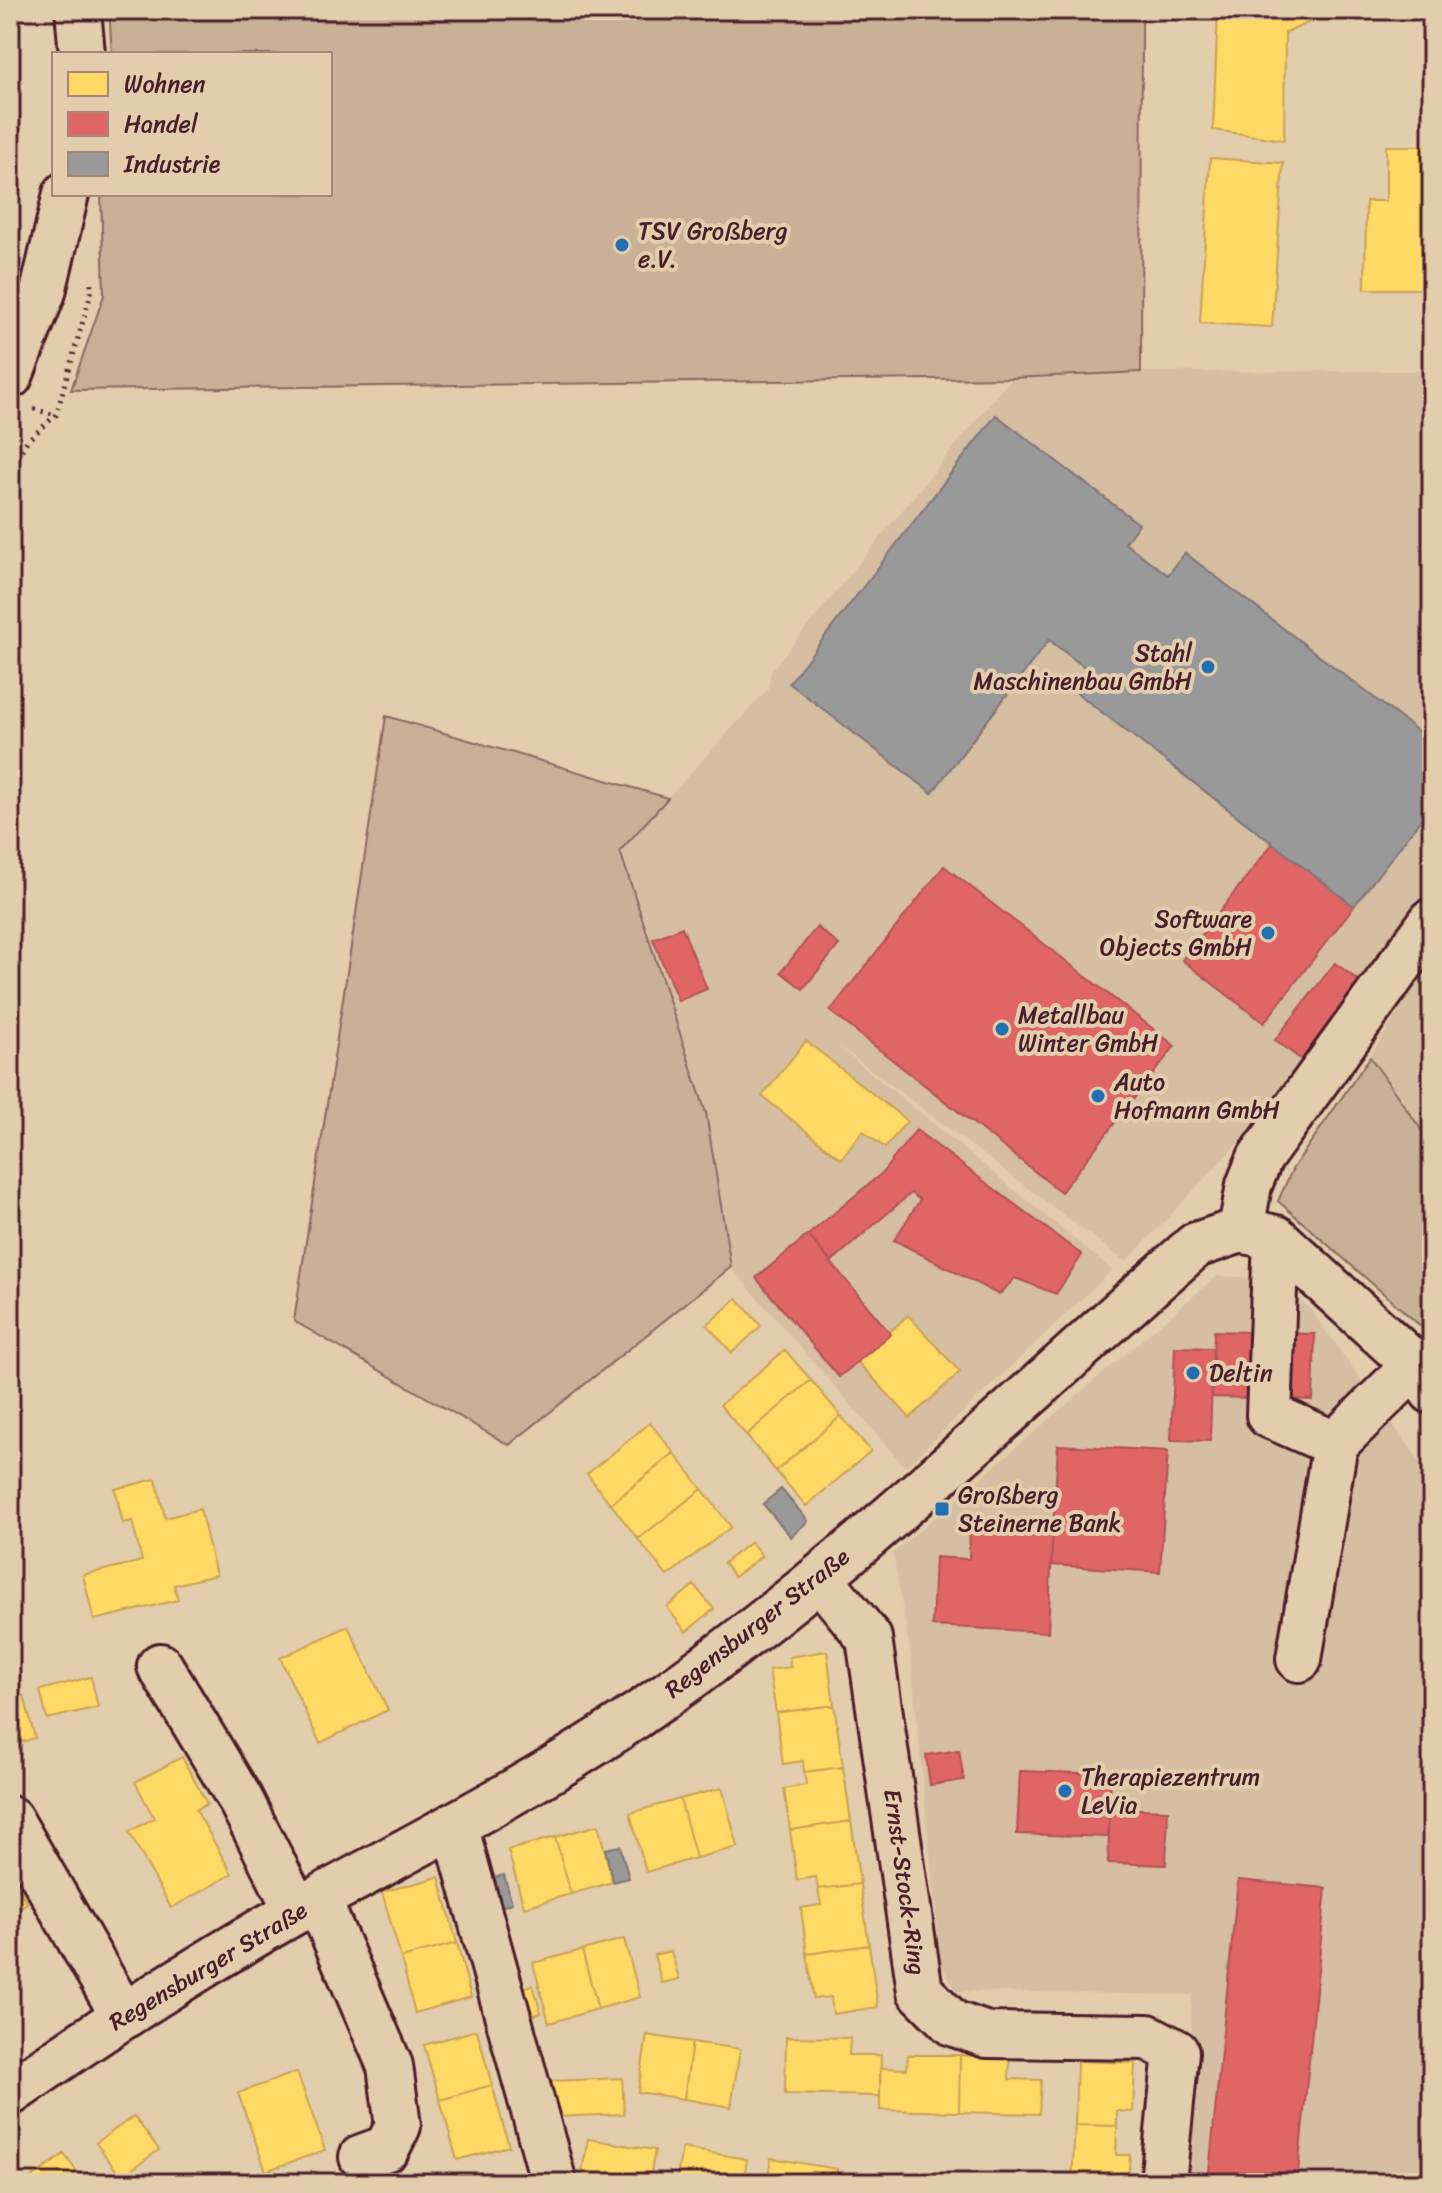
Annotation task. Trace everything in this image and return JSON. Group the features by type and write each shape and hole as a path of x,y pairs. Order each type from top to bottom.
{"street":[{"path":"78,10 82,52"},
{"path":"10,376 43,292 66,196"},
{"path":"1335,1444 1269,1415 1258,1234 1249,1185 1260,1158 1432,921"},
{"path":"1258,1234 1424,1378 1335,1444 1299,1659"},
{"name":"Regensburger Straße","path":"10,2093 123,2015 307,1905 455,1826 633,1718 820,1578 1196,1245 1258,1234"},
{"name":"Ernst-Stock-Ring","path":"820,1578 869,1638 920,1991 952,2023 987,2035 1148,2037 1176,2052 1163,2183"},
{"path":"160,1666 307,1905 390,2066 398,2126 387,2148 362,2157"},
{"path":"10,1819 123,2015"},
{"path":"455,1826 554,2183"}],"shaded area":[{"name":"TSV Großberg e.V.","path":"109,10 1142,10 1141,372 1011,378 71,390 104,295 101,196 332,196 332,52 112,52"},
{"path":"1432,371 1432,900 1289,1089 1126,1262 826,1036 1112,1270 905,1467 731,1267 706,1113 620,850 768,689 771,671 1011,378 1141,372"},
{"path":"386,716 668,798 620,851 706,1113 731,1267 509,1445 294,1321"},
{"path":"1432,956 1432,1145 1370,1057"},
{"path":"1370,1057 1432,1145 1432,1336 1278,1201 1293,1168"},
{"path":"1217,1276 1256,1278 1308,1306 1432,1479 1432,2183 1181,2183 1191,2093 1192,1995 957,1991 941,1964 910,1649 893,1553"}],"building: Wohnen":[{"path":"1218,10 1337,10 1285,33 1284,140 1213,130"},
{"path":"1386,146 1432,146 1432,289 1365,289 1366,201 1386,201"},
{"path":"1210,158 1283,163 1272,327 1200,323"},
{"path":"806,1041 907,1121 885,1148 863,1131 841,1159 762,1096"},
{"path":"737,1298 761,1326 732,1353 707,1325"},
{"path":"908,1315 960,1372 910,1418 858,1362"},
{"path":"785,1350 811,1380 746,1435 720,1405"},
{"path":"811,1380 841,1416 776,1471 746,1435"},
{"path":"841,1416 871,1451 806,1506 776,1471"},
{"path":"650,1423 674,1453 611,1504 587,1474"},
{"path":"674,1453 702,1489 638,1539 611,1504"},
{"path":"156,1479 165,1518 200,1509 216,1575 174,1585 178,1600 94,1620 83,1575 142,1561 132,1521 123,1523 115,1489"},
{"path":"702,1489 731,1527 667,1576 638,1539"},
{"path":"751,1542 762,1556 734,1577 724,1563"},
{"path":"694,1585 714,1609 686,1632 667,1607"},
{"path":"348,1626 388,1710 320,1743 280,1658"},
{"path":"827,1651 834,1705 776,1713 769,1670 791,1667 789,1657"},
{"path":"91,1677 98,1707 47,1719 40,1690"},
{"path":"24,1696 35,1738 10,1745 10,1700"},
{"path":"834,1705 843,1767 804,1772 803,1761 783,1764 776,1713"},
{"path":"182,1757 207,1804 196,1810 232,1874 171,1908 129,1832 154,1818 135,1782"},
{"path":"843,1767 851,1821 790,1830 784,1789 806,1785 804,1772"},
{"path":"722,1788 738,1847 696,1858 680,1799"},
{"path":"680,1799 696,1858 646,1872 630,1813"},
{"path":"851,1821 860,1884 818,1889 816,1877 797,1880 790,1830"},
{"path":"598,1825 613,1882 571,1894 555,1837"},
{"path":"555,1837 571,1894 524,1907 508,1850"},
{"path":"10,1874 27,1903 10,1913"},
{"path":"439,1877 457,1943 401,1958 382,1892"},
{"path":"860,1884 869,1945 807,1954 801,1908 821,1905 818,1889"},
{"path":"624,1939 640,1997 598,2009 582,1950"},
{"path":"457,1943 471,1997 415,2013 401,1958"},
{"path":"869,1945 878,2007 833,2014 831,1997 814,1999 807,1954"},
{"path":"582,1950 598,2009 549,2023 533,1963"},
{"path":"671,1951 679,1979 662,1983 654,1955"},
{"path":"533,1985 541,2013 524,2018 516,1990"},
{"path":"477,2030 492,2085 440,2100 424,2045"},
{"path":"647,2035 692,2042 684,2099 638,2092"},
{"path":"786,2037 850,2038 849,2055 881,2055 880,2096 785,2094"},
{"path":"692,2042 740,2049 731,2107 684,2099"},
{"path":"908,2055 960,2055 959,2112 880,2110 880,2068 907,2069"},
{"path":"960,2055 1010,2058 1009,2079 1041,2080 1039,2114 959,2112"},
{"path":"1077,2061 1135,2063 1133,2112 1117,2111 1117,2126 1075,2125"},
{"path":"297,2072 325,2150 266,2171 238,2093"},
{"path":"622,2078 624,2114 553,2117 552,2081"},
{"path":"492,2085 509,2146 457,2160 440,2100"},
{"path":"134,2116 159,2150 121,2177 96,2143"},
{"path":"1075,2125 1117,2126 1116,2155 1130,2155 1128,2183 1072,2183"},
{"path":"588,2139 655,2150 649,2183 580,2183"},
{"path":"682,2148 747,2159 743,2183 676,2183"},
{"path":"64,2154 85,2183 25,2183"},
{"path":"771,2158 837,2169 835,2183 767,2183"},
{"path":"408,2174 410,2183 383,2183"},
{"path":"862,2177 900,2183 861,2183"}],"building: Handel":[{"name":"Software Objects GmbH","path":"1273,843 1354,906 1264,1023 1182,960"},
{"name":"Metallbau Winter GmbH","path":"944,866 1175,1046 1061,1192 830,1011"},
{"path":"682,927 707,989 678,1001 653,939"},
{"path":"817,927 839,945 803,989 781,972"},
{"path":"1335,963 1363,984 1303,1061 1275,1040"},
{"path":"916,1130 1082,1255 1056,1294 1015,1278 999,1295 894,1240 920,1200 911,1193 831,1262 808,1235 882,1173"},
{"path":"808,1235 891,1334 839,1377 756,1278"},
{"path":"1214,1331 1315,1334 1313,1400 1212,1397"},
{"name":"Deltin","path":"1175,1347 1213,1348 1210,1441 1171,1440"},
{"path":"1058,1445 1168,1451 1160,1572 1051,1565"},
{"path":"970,1523 1053,1528 1048,1632 932,1626 935,1557 969,1559"},
{"path":"959,1750 964,1780 930,1785 926,1755"},
{"name":"Therapiezentrum LeVia","path":"1020,1771 1111,1774 1108,1837 1017,1834"},
{"path":"1110,1808 1168,1810 1166,1865 1108,1863"},
{"path":"1238,1880 1326,1888 1297,2183 1208,2183"}],"building: Industrie":[{"name":"Stahl Maschinenbau GmbH","path":"996,415 1139,524 1125,543 1168,575 1185,553 1432,742 1432,805 1354,906 1077,693 1092,673 1049,640 932,793 789,683"},
{"path":"781,1489 808,1521 791,1537 763,1504"},
{"path":"620,1846 629,1878 613,1882 605,1849"},
{"path":"504,1875 512,1903 497,1908 489,1879"}],"place":[{"name":"TSV Großberg e.V.","path":"622,245"},
{"name":"Stahl Maschinenbau GmbH","path":"1208,667"},
{"name":"Software Objects GmbH","path":"1268,933"},
{"name":"Metallbau Winter GmbH","path":"1002,1029"},
{"name":"Auto Hofmann GmbH","path":"1098,1096"},
{"name":"Deltin","path":"1193,1373"},
{"name":"Großberg Steinerne Bank","path":"942,1509"},
{"name":"Therapiezentrum LeVia","path":"1065,1791"}]}
